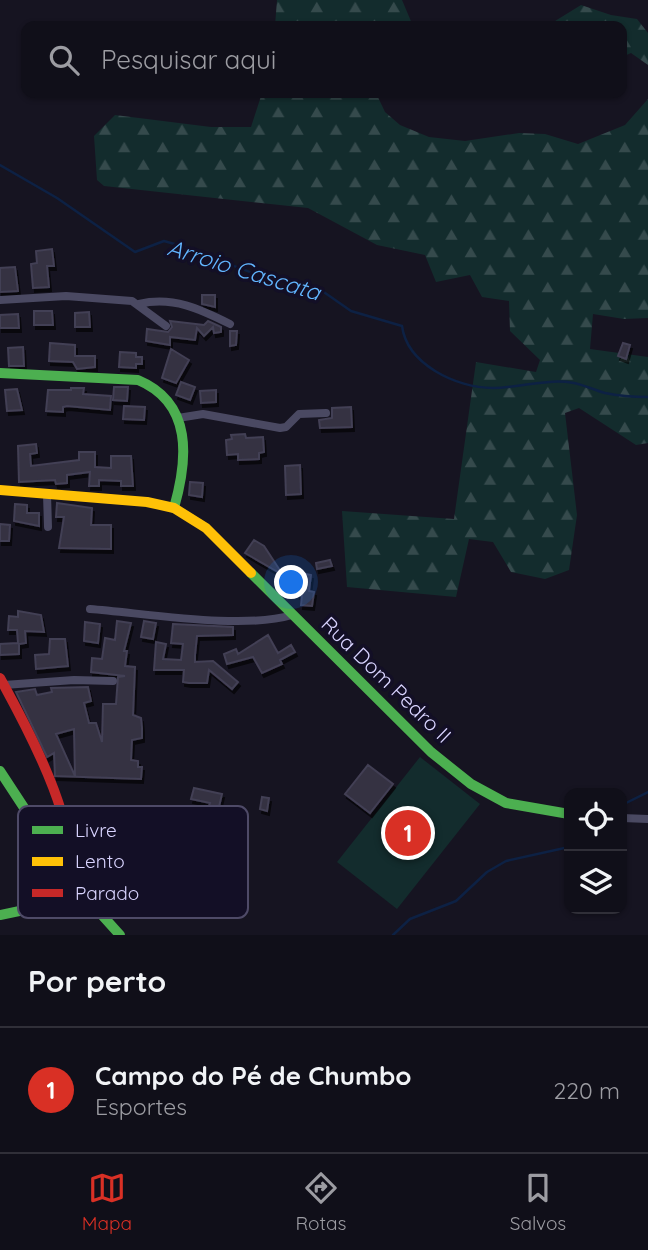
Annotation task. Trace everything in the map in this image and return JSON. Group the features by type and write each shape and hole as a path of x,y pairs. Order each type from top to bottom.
{"street":[{"path":"0,300 66,296 119,299 139,304 159,301 190,305 230,324"},
{"path":"139,304 149,316 166,326"},
{"path":"0,373 150,383 163,394 178,418 184,453 180,492 174,508"},
{"path":"178,418 203,414 280,428 286,427 299,414 326,413"},
{"name":"Rua Dom Pedro II","path":"0,490 148,502 174,508 206,528 431,752 471,784 506,803 564,813"},
{"path":"47,494 48,527"},
{"path":"90,609 237,621 268,620 292,615"},
{"path":"58,806 2,682 113,681"},
{"path":"0,771 22,806"},
{"path":"627,818 648,819"},
{"path":"0,915 18,911"},
{"path":"103,918 120,935"}],"green space":[{"path":"277,0 402,0 411,21 275,21"},
{"path":"581,5 611,15 637,19 648,33 648,65 631,53 627,55 627,21 555,21"},
{"path":"260,98 378,98 385,112 400,125 429,137 465,141 519,133 545,134 578,144 625,125 648,99 648,318 624,319 593,314 590,349 648,357 648,443 636,445 579,408 565,413 577,515 569,570 545,579 511,572 493,542 469,539 456,597 347,587 342,511 454,519 476,362 536,372 540,360 510,331 509,301 482,297 470,275 436,282 425,255 377,245 308,208 104,186 97,180 94,136 115,115 211,127 251,127"},
{"path":"420,757 480,804 397,909 337,862"}],"building":[{"path":"52,249 54,266 47,266 49,287 33,288 31,264 37,263 36,251"},
{"path":"15,267 18,291 0,292 0,268"},
{"path":"202,295 215,295 215,307 202,304"},
{"path":"34,311 52,311 53,325 34,325"},
{"path":"89,312 90,327 75,327 75,313"},
{"path":"18,314 19,328 0,328 0,315"},
{"path":"170,321 204,325 208,321 221,327 221,332 214,333 213,327 204,336 197,328 195,340 170,337 170,345 146,341 147,329 168,332 172,327"},
{"path":"230,331 237,331 236,345 230,346"},
{"path":"50,343 75,345 75,356 95,356 95,367 77,369 73,362 49,361"},
{"path":"623,343 630,345 626,359 618,356"},
{"path":"23,347 24,366 9,366 8,348"},
{"path":"171,349 189,360 176,383 162,378"},
{"path":"120,352 136,353 136,357 142,357 142,364 136,364 136,368 119,367"},
{"path":"181,382 195,387 190,400 176,395"},
{"path":"114,387 128,387 127,401 113,400"},
{"path":"84,388 83,394 111,396 110,410 67,406 63,407 63,412 46,411 48,390"},
{"path":"17,389 22,410 7,411 5,390"},
{"path":"216,390 216,402 201,403 200,391"},
{"path":"124,406 145,407 144,420 123,419"},
{"path":"351,407 352,427 320,428 319,420 332,418 332,408"},
{"path":"245,434 246,438 263,437 264,452 259,453 259,459 238,460 238,454 227,455 226,440 232,439 231,435"},
{"path":"36,444 37,453 30,454 31,466 79,460 79,452 95,452 95,467 111,468 111,456 131,456 133,486 121,486 121,481 99,480 99,486 89,486 90,472 67,475 67,483 56,484 55,480 19,482 18,446"},
{"path":"300,465 301,494 286,495 285,466"},
{"path":"190,482 203,483 202,497 189,495"},
{"path":"57,503 92,508 91,525 111,525 111,549 59,548 64,517 56,517"},
{"path":"15,504 27,505 27,513 39,513 39,526 14,521"},
{"path":"0,524 10,525 9,541 0,541"},
{"path":"254,540 264,546 283,575 245,553"},
{"path":"330,560 332,566 317,569 316,563"},
{"path":"301,573 311,575 309,591 314,592 312,606 301,605 302,596 298,595"},
{"path":"18,611 41,615 44,632 25,631 26,643 19,644 19,654 0,655 0,644 18,643 17,630 8,630 9,616 18,617"},
{"path":"117,621 131,623 124,651 127,651 125,666 135,667 133,715 141,718 142,738 132,740 131,760 138,761 138,767 142,767 141,779 55,776 54,753 47,757 16,692 35,689 37,695 52,692 51,688 88,687 91,701 84,703 89,723 96,723 102,742 103,704 116,704 118,677 125,676 91,672 92,658 102,659 105,638 115,640","holes":["74,729 75,776 56,734"]},
{"path":"144,621 156,623 153,639 141,637"},
{"path":"85,622 100,624 98,643 84,641"},
{"path":"173,624 233,627 233,635 197,636 195,655 195,662 213,661 238,682 232,689 209,670 207,683 189,683 183,682 184,670 154,670 156,642 166,644 163,659 181,660 183,644 171,643"},
{"path":"268,635 278,653 291,645 295,652 280,660 282,664 262,673 253,657 227,664 224,654 236,649 238,654"},
{"path":"50,639 65,639 68,666 36,669 35,655 49,654"},
{"path":"368,765 393,784 370,813 345,794"},
{"path":"194,788 222,794 219,806 209,806 210,803 191,799"},
{"path":"262,797 269,798 267,811 260,809"}],"waterway":[{"name":"Arroio Cascata","path":"0,165 57,198 135,252 164,241 266,278 293,281 318,288 351,311 402,326 406,340 423,362 464,384 493,388 564,382 610,394 648,397"},
{"path":"627,802 648,792"},
{"path":"393,935 410,919 456,901 487,872 506,861 564,848"}],"traffic: fast":[{"path":"0,373 138,380 156,390 169,403 182,434 182,471 174,508"},
{"path":"251,573 431,752 471,784 506,803 564,813"},
{"path":"0,771 23,806"},
{"path":"0,915 18,911"},
{"path":"105,918 120,935"}],"traffic: slow":[{"path":"0,490 147,502 174,508 206,528 251,573"}],"traffic: jam":[{"path":"0,678 44,766 59,806"}],"place":[{"name":"Campo do Pé de Chumbo","path":"408,833"}]}
